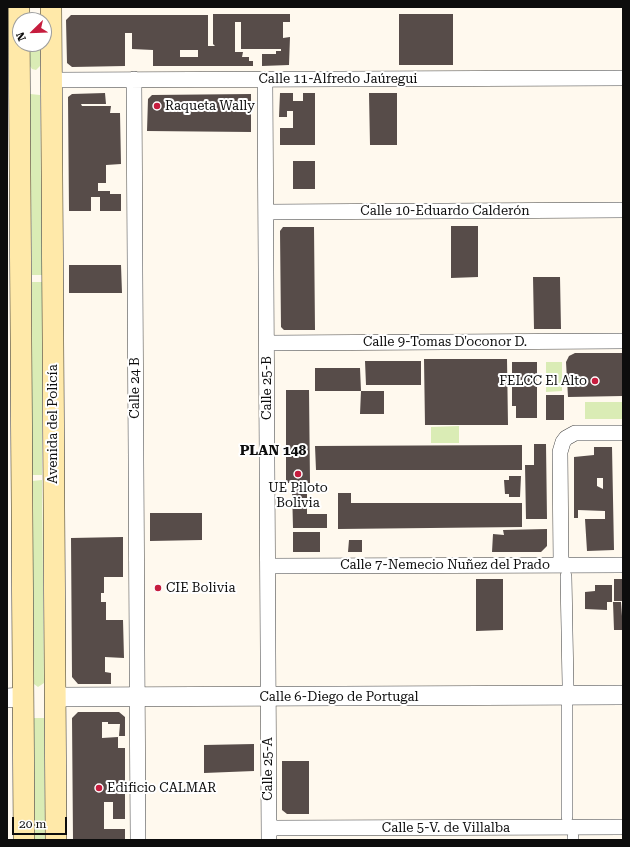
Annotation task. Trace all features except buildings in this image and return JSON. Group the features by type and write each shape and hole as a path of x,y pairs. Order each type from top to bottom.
{"main road":[{"path":"19,7 15,697 24,840"},
{"name":"Avenida del Policía","path":"51,7 56,840"},
{"path":"19,80 52,80"},
{"path":"15,697 55,697"}],"street":[{"name":"Calle 11-Alfredo Jaúregui","path":"52,80 623,78"},
{"name":"Calle 24 B","path":"134,80 138,840"},
{"name":"Calle 25-B","path":"265,80 268,697"},
{"name":"Calle 10-Eduardo Calderón","path":"266,212 623,210"},
{"name":"Calle 9-Tomas D'oconor D.","path":"267,343 623,341"},
{"path":"568,685 561,447 566,438 575,433 623,433"},
{"name":"Calle 7-Nemecio Nuñez del Prado","path":"268,566 564,570 623,565"},
{"name":"Calle 6-Diego de Portugal","path":"55,697 623,695"},
{"name":"Calle 25-A","path":"268,697 269,834"},
{"path":"567,706 567,816"},
{"name":"Calle 5-V. de Villalba","path":"269,834 623,827"}],"green space":[{"path":"30,52 40,52 40,66 36,70 32,69 30,66"},
{"path":"30,94 40,95 42,275 32,275"},
{"path":"32,282 42,282 42,475 32,475"},
{"path":"546,362 562,362 562,391 546,392"},
{"path":"585,402 623,402 623,419 585,419"},
{"path":"459,426 459,443 431,443 431,427"},
{"path":"42,480 44,683 38,687 34,684 32,481"},
{"path":"34,718 44,718 45,840 35,840"}],"place":[{"name":"Raqueta Wally","path":"157,106"},
{"name":"FELCC El Alto","path":"595,381"},
{"name":"UE Piloto Bolivia","path":"298,474"},
{"name":"CIE Bolivia","path":"158,588"},
{"name":"Edificio CALMAR","path":"99,788"}],"district":[{"name":"PLAN 148","path":"273,451"}]}
